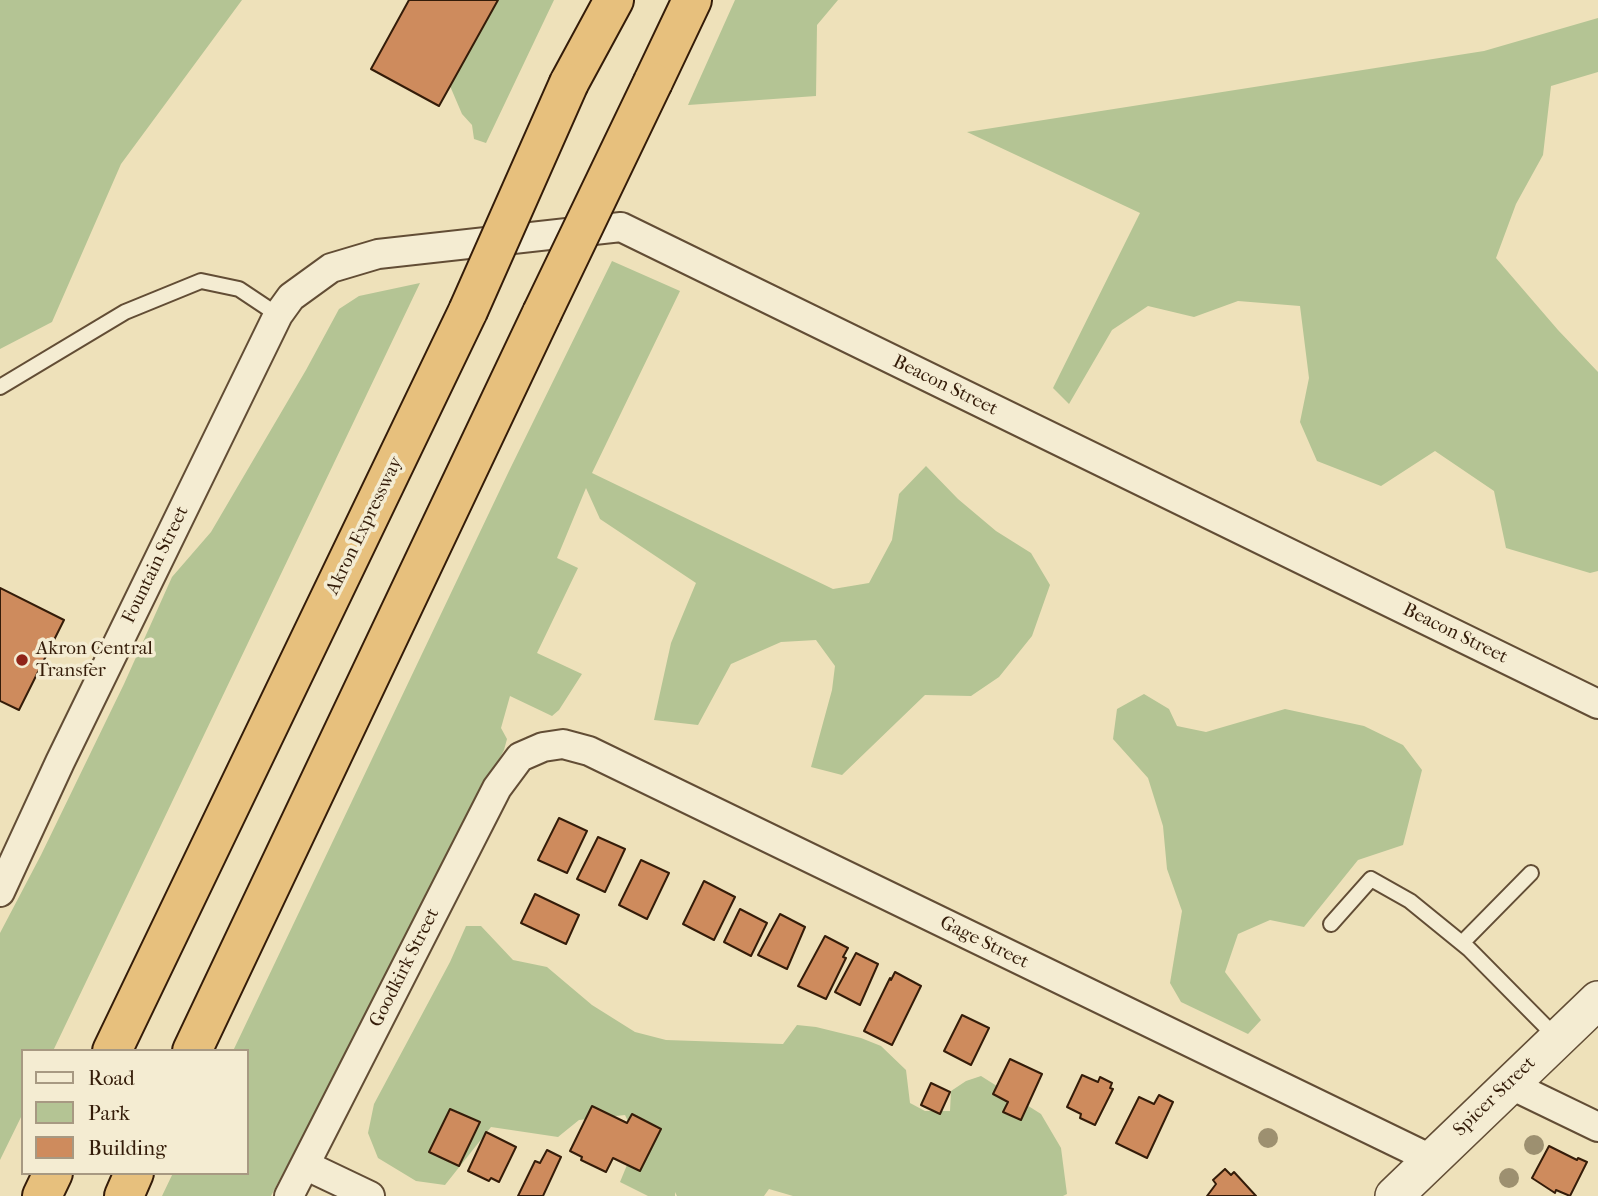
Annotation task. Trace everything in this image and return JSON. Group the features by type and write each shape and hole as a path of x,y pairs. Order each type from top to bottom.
{"highway":[{"name":"Akron Expressway","path":"113,1049 468,311 569,83 614,0"},
{"path":"193,1049 692,0"},
{"path":"42,1196 52,1175"},
{"path":"124,1196 133,1175"}],"street":[{"name":"Beacon Street","path":"278,315 291,297 331,268 378,254 621,227 1598,704"},
{"name":"Fountain Street","path":"0,892 60,762 278,315"},
{"name":"Gage Street","path":"534,751 563,744 589,751 1431,1159"},
{"name":"Goodkirk Street","path":"289,1196 497,788 520,757 534,751"},
{"name":"Spicer Street","path":"1394,1196 1598,1000"},
{"path":"1509,1084 1598,1127"},
{"path":"305,1165 370,1196"}],"lane":[{"path":"0,387 125,312 201,281 239,289 278,315"},
{"path":"1462,943 1531,873"},
{"path":"1331,924 1371,879 1410,901 1462,943 1557,1038"}],"green space":[{"path":"0,0 242,0 121,164 52,322 0,349"},
{"path":"497,0 554,0 486,143 474,139 472,125 462,114 450,86"},
{"path":"735,0 838,0 817,25 816,96 688,105"},
{"path":"1598,18 1598,72 1551,86 1543,155 1516,204 1496,258 1598,372 1598,571 1590,573 1506,548 1494,491 1435,451 1381,486 1317,461 1300,422 1309,378 1300,306 1238,301 1194,317 1148,306 1112,330 1069,404 1053,388 1140,213 967,132 1484,51"},
{"path":"612,261 680,291 592,473 833,589 869,583 892,540 899,494 926,466 958,499 996,531 1031,553 1050,585 1032,636 999,677 971,696 925,695 842,775 811,767 832,690 835,666 816,640 781,642 731,664 698,725 654,720 671,643 696,583 600,519 586,488 557,558 578,568 537,653 582,674 559,710 552,716 510,696 501,728 507,739 504,750 271,1196 162,1196 172,1175 248,1175 248,1049 234,1049"},
{"path":"420,283 54,1049 21,1049 21,1117 0,1160 0,933 124,684 172,577 211,532 339,309 359,296"},
{"path":"1144,694 1169,709 1177,726 1206,732 1285,709 1364,726 1403,745 1422,770 1403,845 1358,860 1304,927 1270,920 1238,934 1225,972 1261,1020 1248,1034 1181,1002 1170,983 1182,911 1167,869 1163,826 1148,778 1113,739 1117,709"},
{"path":"466,926 481,926 513,960 547,967 592,1005 635,1032 666,1040 783,1044 797,1025 861,1038 881,1046 906,1070 910,1103 925,1111 950,1111 951,1091 966,1081 981,1076 1041,1114 1061,1148 1067,1194 793,1196 769,1189 764,1196 677,1196 675,1192 675,1196 648,1196 620,1182 627,1165 640,1171 646,1159 625,1115 579,1120 558,1137 491,1127 445,1185 416,1181 378,1158 368,1133 374,1104 450,962"}],"building":[{"path":"409,0 498,0 439,106 371,69"},
{"name":"Akron Central Transfer","path":"0,588 64,620 19,710 0,701"},
{"path":"559,818 587,831 567,873 538,860"},
{"path":"598,837 625,849 605,892 577,879"},
{"path":"641,860 669,873 647,919 619,905"},
{"path":"704,881 735,897 714,940 683,924"},
{"path":"535,894 579,915 566,944 521,923"},
{"path":"740,909 767,923 751,956 724,942"},
{"path":"780,914 805,927 787,969 758,955"},
{"path":"825,936 848,948 843,957 846,958 826,999 798,986"},
{"path":"856,953 878,964 860,1005 835,992"},
{"path":"895,972 921,986 892,1045 864,1031"},
{"path":"962,1015 989,1028 971,1065 944,1051"},
{"path":"1010,1059 1042,1074 1021,1120 1003,1112 1008,1102 993,1094"},
{"path":"1082,1075 1098,1082 1100,1077 1112,1083 1110,1088 1113,1089 1095,1125 1080,1118 1081,1114 1067,1107"},
{"path":"931,1083 950,1092 940,1114 921,1105"},
{"path":"1159,1095 1173,1102 1147,1158 1116,1143 1139,1097 1154,1104"},
{"path":"592,1106 627,1123 632,1114 661,1129 640,1171 613,1158 606,1172 581,1160 582,1157 570,1151"},
{"path":"450,1109 480,1122 459,1166 429,1152"},
{"path":"486,1132 516,1147 499,1182 491,1178 489,1181 468,1171"},
{"path":"1549,1146 1587,1162 1570,1196 1556,1190 1555,1193 1532,1178"},
{"path":"547,1150 561,1157 543,1196 518,1196 535,1161 540,1163"},
{"path":"1225,1169 1231,1175 1234,1172 1256,1196 1207,1196 1216,1184 1213,1180"}],"place":[{"name":"Akron Central Transfer","path":"22,660"}]}
